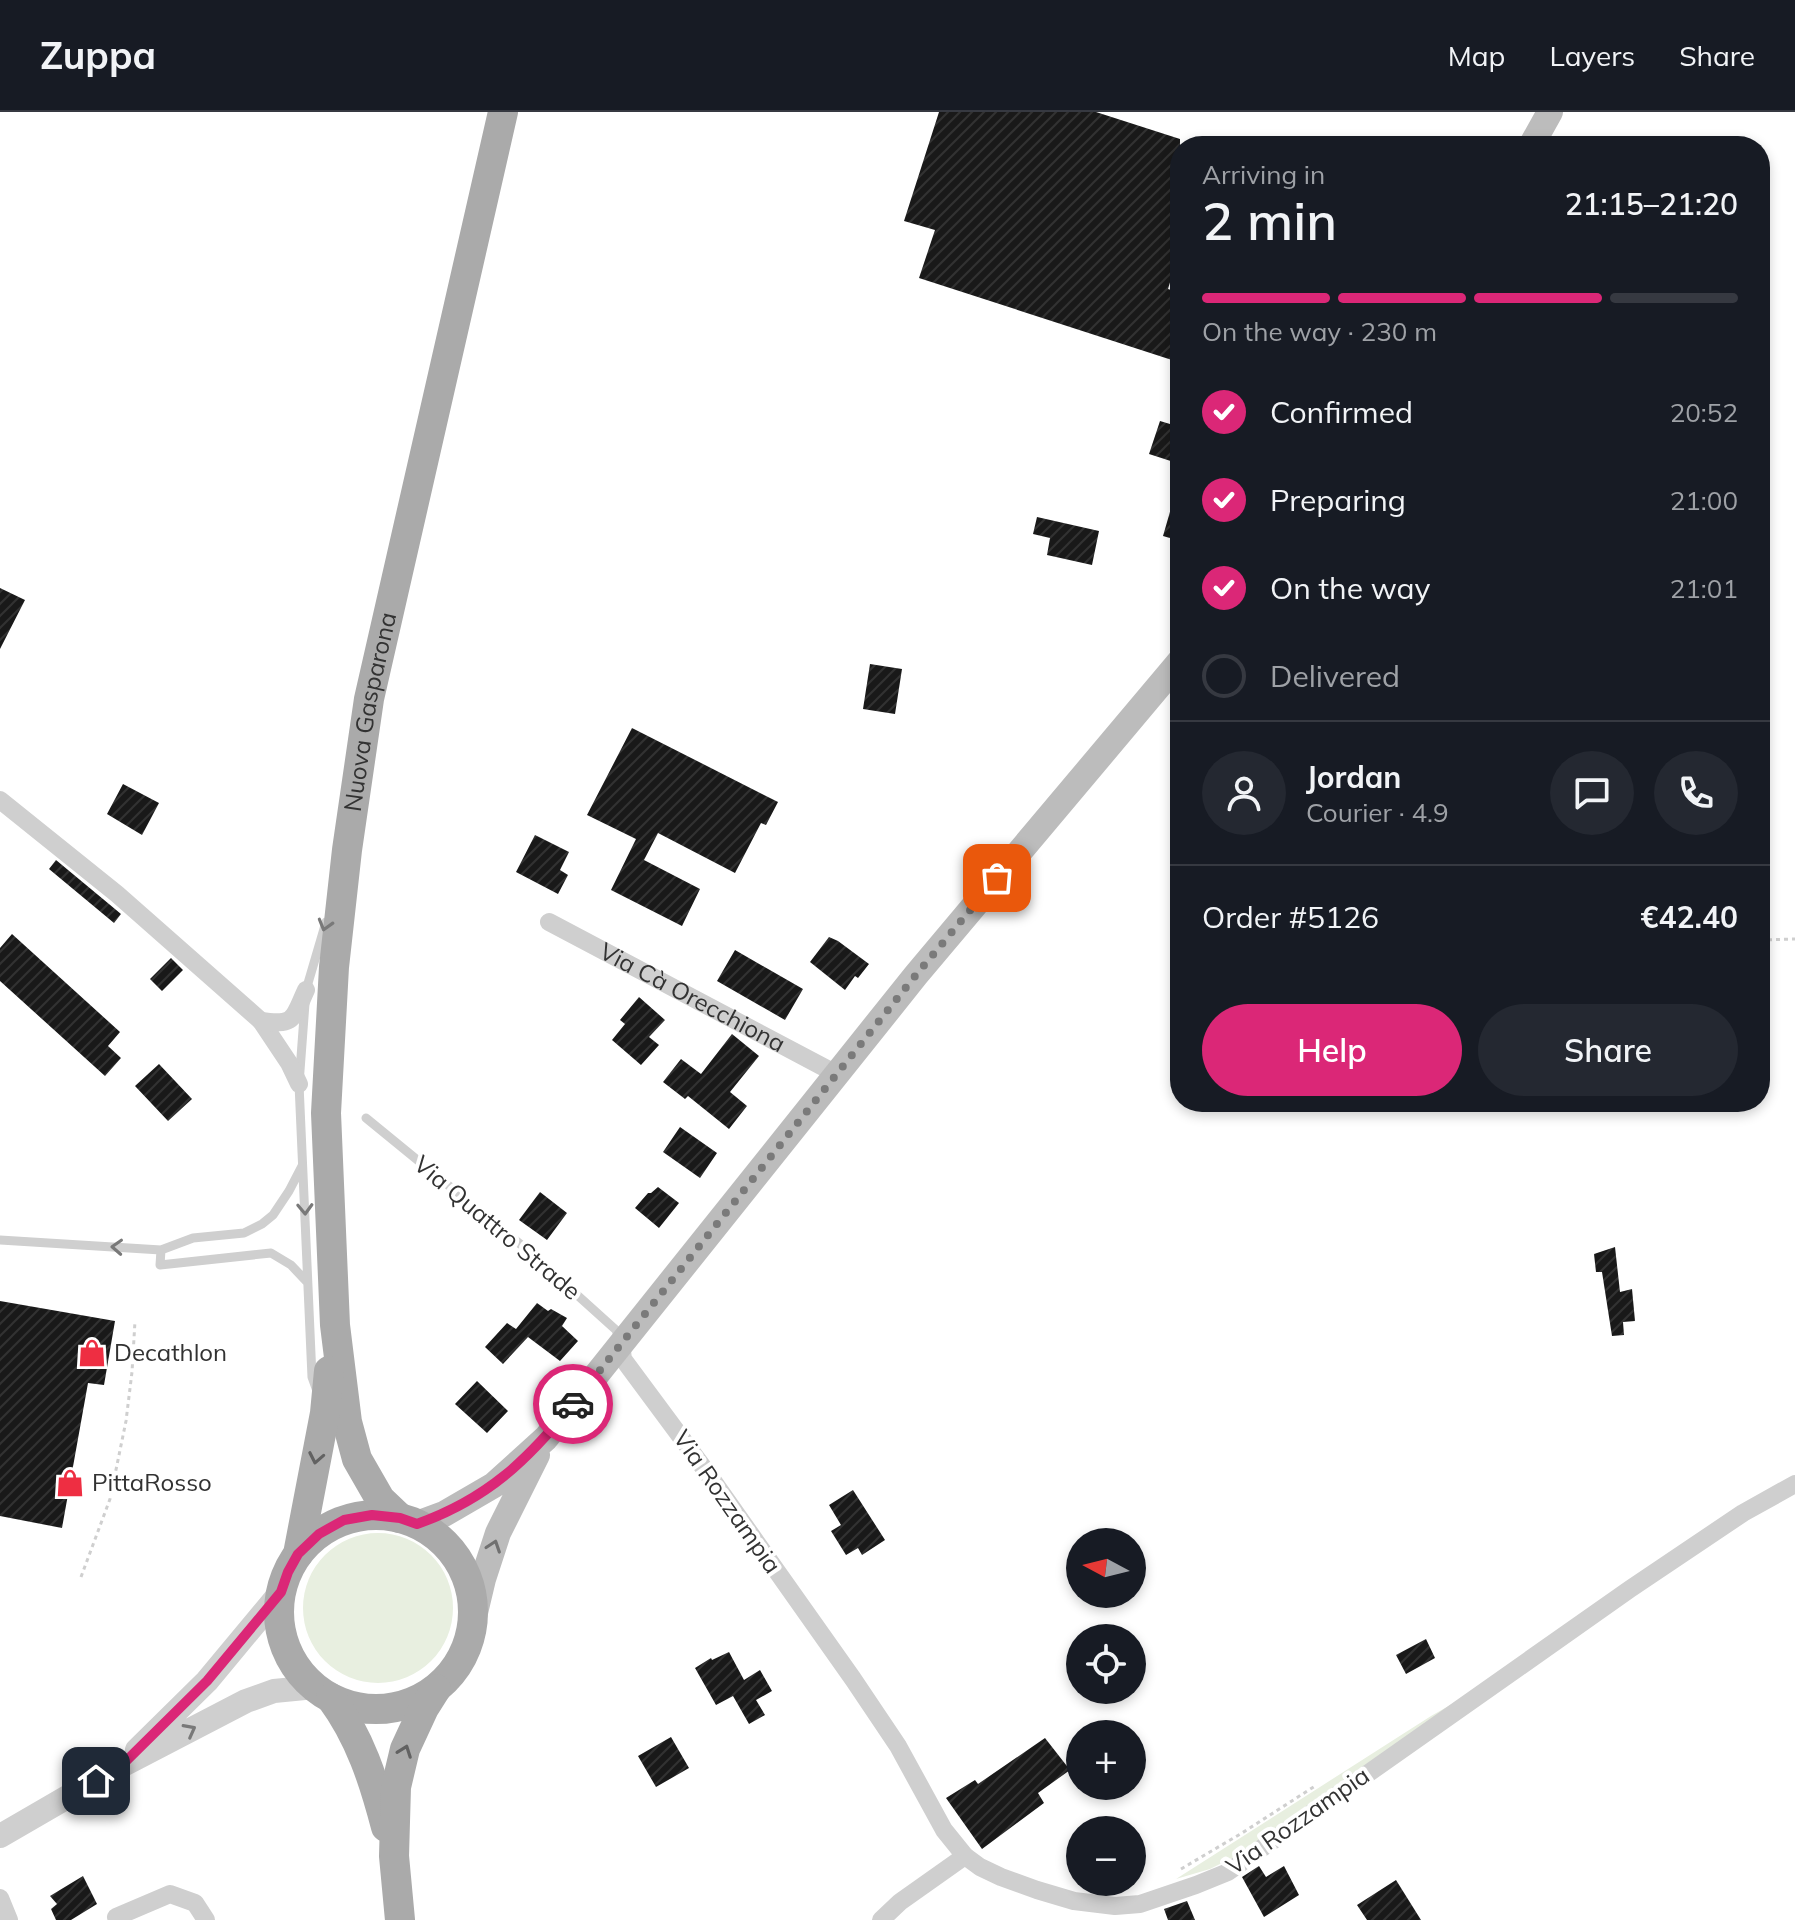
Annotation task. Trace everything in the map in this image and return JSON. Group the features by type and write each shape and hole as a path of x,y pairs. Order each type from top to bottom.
{"main road":[{"name":"Nuova Gasparona","path":"400,1920 394,1856 398,1771 424,1708 455,1669 467,1646 473,1621 471,1591 461,1564 442,1541 380,1499 357,1459 347,1422 335,1325 326,1113 334,967 369,699 503,112"},
{"path":"1537,136 1550,112"},
{"path":"409,1521 444,1514 494,1485 546,1438 916,975 1170,673"},
{"name":"Nuova Gasparona","path":"298,1554 325,1413 335,1325"},
{"path":"473,1621 498,1533 546,1438"},
{"name":"Nuova Gasparona","path":"394,1856 368,1766 344,1715 300,1672 289,1654 279,1613 281,1592 288,1572 298,1554 319,1534 344,1520 372,1515 409,1521"},
{"name":"Nuova Gasparona","path":"323,1693 349,1705 386,1709 421,1698 437,1688"}],"street":[{"path":"0,800 117,894 261,1021 299,1084"},
{"name":"Via Cà Orecchiona","path":"549,922 827,1069 833,1079"},
{"path":"261,1021 285,1023 293,1019 306,990"},
{"name":"Via Rozzampia","path":"621,1344 623,1359 853,1679 898,1746 944,1830 965,1856 1001,1877 1118,1913 1228,1872 1630,1589 1743,1513 1795,1484"},
{"path":"121,1766 207,1681 281,1592"},
{"path":"0,1836 121,1766 261,1694 274,1691 323,1693"},
{"path":"881,1920 900,1902 965,1856"},
{"path":"116,1917 170,1894 195,1903 206,1920"},
{"path":"0,1898 9,1920"}],"lane":[{"path":"325,1413 312,1377 299,1084 306,990 347,850"},
{"name":"Via Quattro Strade","path":"366,1118 525,1248 616,1330 621,1344"},
{"path":"0,1240 161,1250 193,1238 244,1233 273,1215 303,1162"},
{"path":"161,1250 160,1265 271,1253 291,1265 307,1282"}],"path":[{"path":"1770,940 1795,939"},
{"path":"81,1577 110,1499 128,1406 135,1321"},
{"path":"1176,1872 1317,1785"}],"green space":[{"path":"378,1533 407,1539 431,1555 447,1579 453,1608 447,1637 431,1661 407,1677 378,1683 349,1677 325,1661 309,1637 303,1608 309,1579 325,1555 349,1539"},
{"path":"1482,1687 1246,1851 1210,1869 1176,1879 1431,1716"}],"building":[{"path":"939,112 1096,112 1171,136 1170,359 919,278 935,230 904,221"},
{"path":"1160,421 1170,424 1170,461 1149,454"},
{"path":"1170,512 1170,538 1163,536"},
{"path":"1037,517 1099,531 1092,565 1047,555 1050,538 1033,534"},
{"path":"0,588 25,600 0,649"},
{"path":"870,664 902,669 895,714 863,709"},
{"path":"632,728 778,802 766,825 761,823 735,873 658,833 644,860 700,889 682,926 611,890 636,839 587,815"},
{"path":"123,784 159,803 142,835 107,814"},
{"path":"535,835 569,852 560,870 568,875 558,894 516,872"},
{"path":"56,860 121,914 114,923 49,869"},
{"path":"12,934 120,1032 108,1046 121,1058 105,1076 0,981 0,948"},
{"path":"829,937 869,964 845,990 810,962"},
{"path":"735,950 803,989 785,1020 717,981"},
{"path":"171,958 183,970 162,991 150,979"},
{"path":"639,997 665,1020 649,1037 659,1045 641,1065 612,1040 625,1024 620,1020"},
{"path":"732,1034 759,1056 730,1092 747,1106 729,1129 688,1096 685,1099 663,1082 681,1059 701,1074"},
{"path":"159,1064 192,1099 168,1121 135,1086"},
{"path":"680,1127 717,1153 700,1178 663,1152"},
{"path":"658,1187 679,1203 659,1228 635,1208"},
{"path":"540,1192 567,1213 547,1240 519,1220"},
{"path":"1615,1247 1620,1292 1632,1289 1635,1321 1623,1322 1624,1335 1612,1336 1602,1272 1596,1272 1594,1254"},
{"path":"0,1301 115,1321 104,1385 88,1383 62,1528 0,1516"},
{"path":"537,1303 567,1318 562,1326 578,1341 560,1361 528,1337 503,1364 485,1347 507,1323 516,1329"},
{"path":"477,1381 508,1411 487,1433 455,1404"},
{"path":"853,1490 885,1540 862,1555 858,1548 846,1555 831,1531 841,1525 829,1505"},
{"path":"1426,1639 1435,1658 1406,1674 1396,1655"},
{"path":"729,1652 744,1680 760,1670 772,1691 756,1700 765,1715 749,1724 733,1696 716,1705 695,1668"},
{"path":"671,1737 689,1768 656,1787 638,1756"},
{"path":"1045,1738 1066,1765 1066,1773 1038,1793 1044,1803 982,1849 946,1798 975,1780 978,1784"},
{"path":"1259,1866 1266,1877 1284,1866 1299,1895 1264,1917 1242,1877"},
{"path":"83,1876 97,1904 71,1920 56,1920 51,1909 57,1904 50,1896"},
{"path":"1396,1880 1421,1920 1367,1920 1357,1905"},
{"path":"1187,1901 1195,1920 1168,1920 1164,1909"}],"way so far":[{"path":"573,1404 997,878"}],"place":[{"name":"Decathlon","path":"92,1353"},
{"name":"PittaRosso","path":"70,1483"}],"route":[{"path":"96,1781 121,1766 207,1681 281,1592 298,1554 319,1534 344,1520 358,1517 386,1515 417,1524 444,1514 494,1485 517,1466 546,1438 573,1404"}]}
